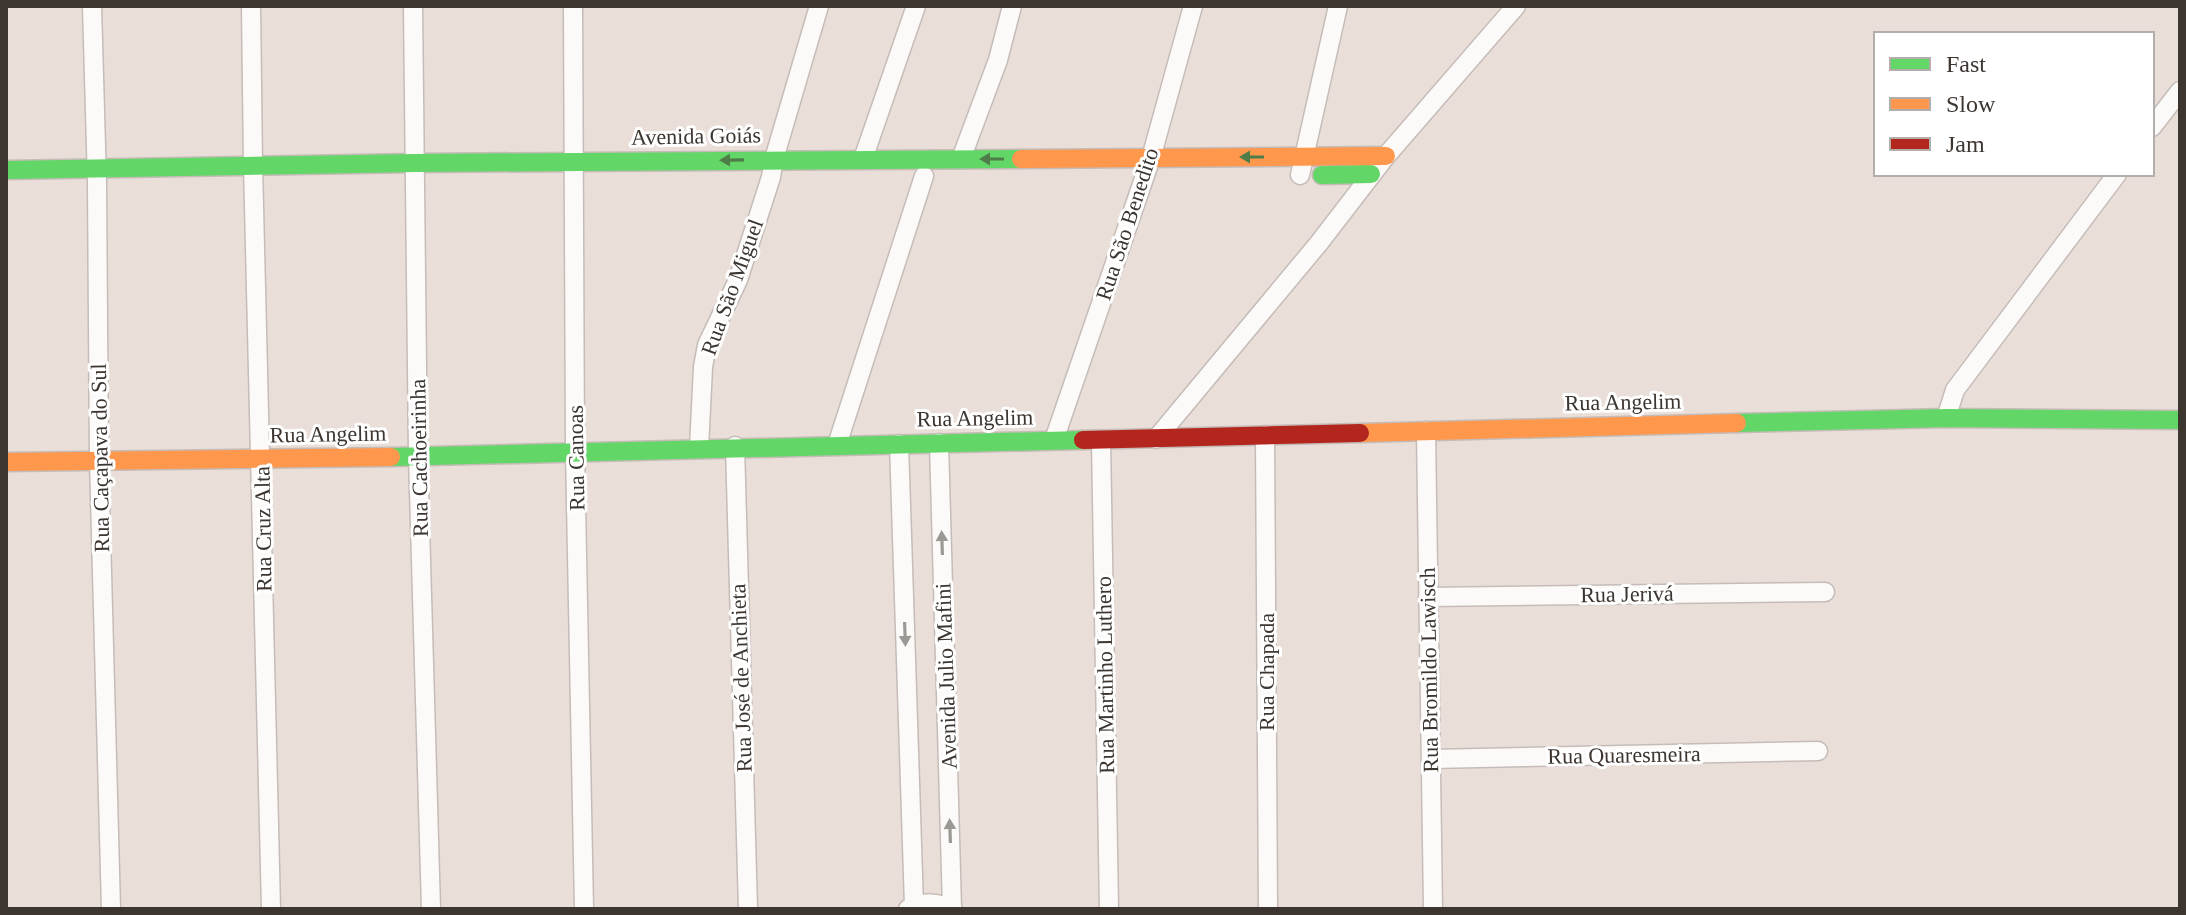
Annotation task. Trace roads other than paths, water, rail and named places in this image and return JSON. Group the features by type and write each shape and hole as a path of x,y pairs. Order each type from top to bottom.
{"street":[{"name":"Rua Caçapava do Sul","path":"92,6 97,174 99,460 111,909"},
{"name":"Rua Cruz Alta","path":"251,6 271,909"},
{"name":"Rua Cachoeirinha","path":"413,6 418,456 431,909"},
{"name":"Rua Canoas","path":"573,6 575,452 584,909"},
{"name":"Rua São Miguel","path":"699,448 707,345 738,280 819,6"},
{"path":"863,159 916,6"},
{"path":"961,159 998,60 1012,6"},
{"name":"Rua São Benedito","path":"1054,440 1148,166 1193,6"},
{"path":"1302,166 1338,6"},
{"path":"1156,439 1319,243 1371,174 1516,6"},
{"path":"2154,124 2180,91"},
{"name":"Avenida Goiás","path":"1302,166 1386,156"},
{"name":"Avenida Goiás","path":"773,168 863,159 961,159 1148,166 1302,166 1371,174"},
{"name":"Avenida Goiás","path":"6,170 97,174 773,168 924,176 1148,166"},
{"name":"Avenida Goiás","path":"6,185 97,174"},
{"path":"837,445 924,176"},
{"path":"1946,418 1955,390 2116,176"},
{"name":"Rua Angelim","path":"6,462 261,460 1946,418 2180,420"},
{"name":"Rua Bromildo Lawisch","path":"1426,431 1433,909"},
{"name":"Rua Chapada","path":"1265,435 1268,909"},
{"name":"Rua Martinho Luthero","path":"1101,440 1109,909"},
{"name":"Avenida Julio Mafini","path":"939,443 952,909"},
{"name":"Avenida Julio Mafini","path":"899,444 911,908"},
{"name":"Rua José de Anchieta","path":"735,446 748,909"},
{"name":"Rua Jerivá","path":"1428,597 1825,592"},
{"name":"Rua Quaresmeira","path":"1431,759 1818,751"},
{"path":"911,908 926,903 952,909"}]}
